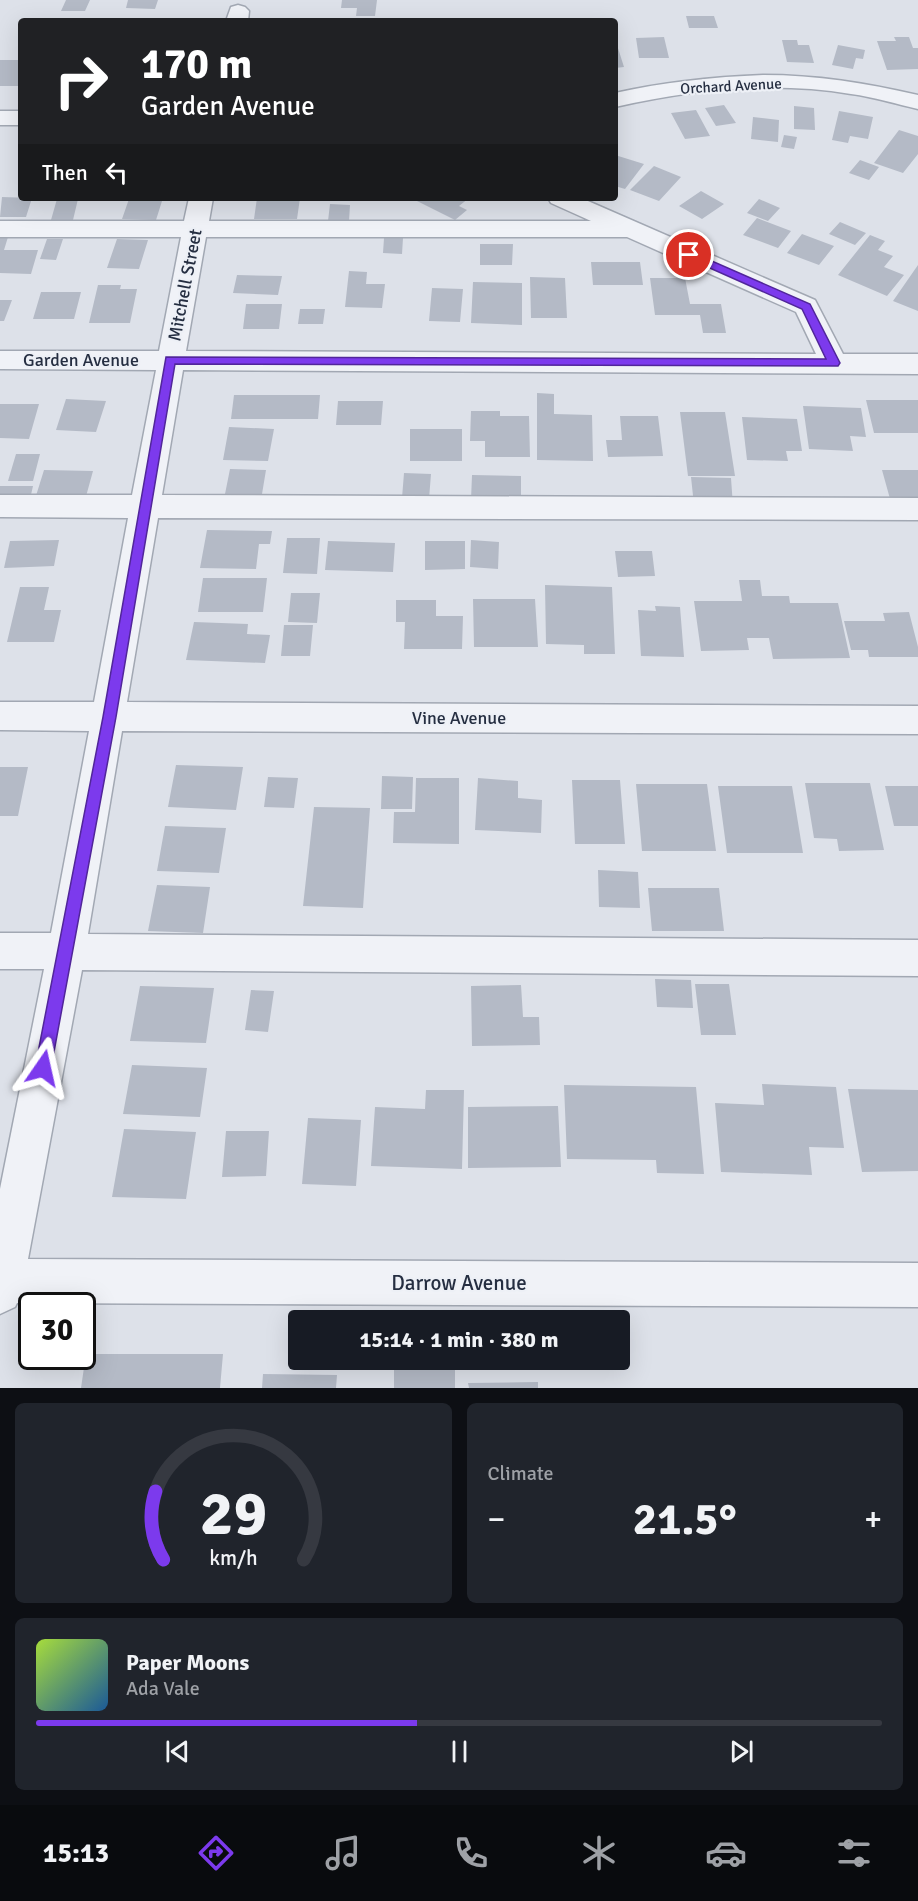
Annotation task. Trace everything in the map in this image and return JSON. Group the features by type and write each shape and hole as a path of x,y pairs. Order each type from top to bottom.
{"street":[{"name":"Orchard Avenue","path":"618,99 650,91 766,81 850,87 918,102"},
{"path":"0,118 18,118"},
{"path":"567,201 807,306 834,363"},
{"path":"0,229 198,214 630,229"},
{"name":"Mitchell Street","path":"1,1285 110,717 170,360 198,214"},
{"name":"Garden Avenue","path":"0,360 918,364"},
{"path":"0,506 918,509"},
{"name":"Vine Avenue","path":"0,716 918,720"},
{"path":"0,951 918,958"},
{"name":"Darrow Avenue","path":"1,1285 918,1285"}],"building":[{"path":"66,0 90,0 85,11 61,11"},
{"path":"128,0 158,0 155,9 126,8"},
{"path":"342,0 377,0 375,16 356,16 357,8 341,8"},
{"path":"686,16 714,16 718,28 689,28"},
{"path":"664,37 669,58 639,58 636,38"},
{"path":"894,37 909,37 913,48 918,48 918,69 887,70 877,41 896,41"},
{"path":"782,40 797,40 798,45 809,45 814,63 787,62"},
{"path":"838,45 865,50 863,59 856,58 853,69 832,65"},
{"path":"618,48 624,67 618,68"},
{"path":"0,60 18,60 18,86 0,86"},
{"path":"724,105 736,123 716,126 705,108"},
{"path":"794,106 814,108 815,130 794,129"},
{"path":"696,110 710,136 685,139 671,113"},
{"path":"839,111 873,117 868,139 850,136 848,143 832,140"},
{"path":"753,117 779,120 778,142 751,139"},
{"path":"899,130 918,136 918,154 903,173 874,163"},
{"path":"784,135 797,137 794,149 781,147"},
{"path":"618,156 644,164 625,189 618,187"},
{"path":"860,160 879,167 869,180 849,173"},
{"path":"654,166 681,177 659,201 630,190"},
{"path":"701,191 724,204 702,219 679,206"},
{"path":"2,197 31,201 26,217 0,217"},
{"path":"759,199 780,208 768,221 747,213"},
{"path":"56,201 78,201 73,220 51,220"},
{"path":"128,201 162,201 156,220 122,219"},
{"path":"257,201 300,201 297,219 254,219"},
{"path":"417,201 465,201 459,206 467,210 455,220"},
{"path":"330,204 350,205 349,221 328,221"},
{"path":"757,218 791,231 778,248 743,235"},
{"path":"840,222 866,233 855,245 829,234"},
{"path":"802,234 834,246 819,265 787,253"},
{"path":"870,235 885,241 878,250 893,256 884,267 904,275 887,296 838,275"},
{"path":"0,237 8,237 4,250 38,250 31,274 0,273"},
{"path":"384,238 403,238 402,254 383,253"},
{"path":"47,239 63,239 56,260 40,259"},
{"path":"117,239 148,240 139,269 107,268"},
{"path":"480,244 513,244 512,265 480,265"},
{"path":"591,262 640,262 643,285 593,285"},
{"path":"918,265 918,311 893,301"},
{"path":"349,271 367,272 366,284 385,284 382,308 345,307"},
{"path":"237,275 282,276 278,295 233,293"},
{"path":"530,277 565,278 567,318 531,318"},
{"path":"650,278 685,278 690,304 721,304 726,333 703,333 700,315 655,315"},
{"path":"473,282 522,283 522,325 471,323"},
{"path":"98,285 121,285 120,289 137,289 130,323 89,323"},
{"path":"432,288 463,289 460,322 429,321"},
{"path":"41,292 81,292 74,319 33,319"},
{"path":"0,300 12,300 4,321 0,321"},
{"path":"246,304 282,304 279,329 243,329"},
{"path":"300,309 325,309 323,324 298,324"},
{"path":"537,393 554,394 554,414 592,415 593,461 537,460"},
{"path":"234,395 320,395 318,419 231,419"},
{"path":"66,399 106,401 96,432 56,430"},
{"path":"866,400 918,400 918,433 874,433"},
{"path":"338,401 383,401 381,425 336,425"},
{"path":"0,404 39,404 29,439 0,438"},
{"path":"803,406 861,408 866,437 850,436 853,451 809,449"},
{"path":"471,411 500,411 500,416 529,416 530,457 485,457 485,441 470,441"},
{"path":"680,412 725,412 735,476 688,476"},
{"path":"620,416 658,416 663,456 608,457 606,440 622,440"},
{"path":"742,417 797,419 802,451 786,451 788,461 747,460"},
{"path":"229,427 274,429 268,461 223,460"},
{"path":"410,429 462,429 462,461 410,461"},
{"path":"16,454 40,454 33,481 8,481"},
{"path":"230,469 266,470 260,506 223,504"},
{"path":"44,470 93,471 85,500 35,499"},
{"path":"882,470 918,470 918,506 892,506"},
{"path":"404,473 431,474 429,499 402,498"},
{"path":"472,475 521,476 521,501 471,500"},
{"path":"691,477 731,478 733,506 694,505"},
{"path":"0,486 33,486 28,508 0,508"},
{"path":"207,530 272,531 270,544 259,544 256,569 200,568"},
{"path":"287,538 320,538 317,574 283,573"},
{"path":"59,540 54,566 4,568 10,541"},
{"path":"471,540 499,542 498,569 470,567"},
{"path":"328,541 395,543 393,572 325,570"},
{"path":"425,541 465,541 465,569 425,570"},
{"path":"615,551 652,551 655,576 618,577"},
{"path":"203,578 267,578 263,612 198,612"},
{"path":"739,580 760,580 762,596 789,596 790,603 838,603 850,658 773,659 769,638 747,638 749,650 701,651 694,601 742,601"},
{"path":"545,585 612,587 615,654 584,654 584,645 546,644"},
{"path":"20,587 49,587 44,610 61,610 54,642 7,642"},
{"path":"291,593 320,593 317,623 288,622"},
{"path":"473,599 535,599 538,647 474,647"},
{"path":"396,600 436,600 436,616 463,616 462,649 404,649 405,622 396,622"},
{"path":"655,606 680,607 684,657 641,656 638,610 656,611"},
{"path":"909,612 918,647 918,657 869,657 868,650 851,650 844,621 885,621 883,613"},
{"path":"194,622 248,624 247,634 270,635 265,663 186,660"},
{"path":"284,625 313,625 310,656 281,656"},
{"path":"176,765 243,767 236,810 168,807"},
{"path":"0,767 28,767 18,816 0,816"},
{"path":"382,776 413,777 412,809 381,809"},
{"path":"268,777 298,778 294,808 264,807"},
{"path":"416,778 459,778 459,844 393,843 394,812 415,812"},
{"path":"478,778 518,781 518,798 542,800 541,833 475,830"},
{"path":"572,780 620,780 625,844 575,844"},
{"path":"805,783 870,783 884,850 839,851 837,839 814,838"},
{"path":"636,784 707,784 716,851 642,851"},
{"path":"718,786 792,786 803,853 727,853"},
{"path":"885,786 918,786 918,826 894,826"},
{"path":"314,807 370,808 363,908 303,906"},
{"path":"165,826 226,828 219,873 157,871"},
{"path":"598,870 638,872 640,908 599,907"},
{"path":"157,885 210,887 203,933 148,931"},
{"path":"648,888 719,888 724,931 652,931"},
{"path":"655,979 691,980 693,1008 657,1007"},
{"path":"695,984 729,984 736,1035 701,1035"},
{"path":"521,985 523,1017 539,1017 540,1045 472,1046 471,986"},
{"path":"140,986 214,988 206,1043 130,1041"},
{"path":"251,990 274,991 268,1032 245,1030"},
{"path":"132,1065 207,1068 200,1117 123,1114"},
{"path":"762,1084 836,1087 844,1148 809,1147 812,1175 721,1172 715,1103 764,1105"},
{"path":"564,1085 696,1087 704,1174 657,1173 656,1160 567,1159"},
{"path":"848,1089 918,1090 918,1171 862,1172"},
{"path":"426,1090 464,1090 462,1169 371,1166 375,1107 425,1109"},
{"path":"558,1106 561,1167 468,1168 468,1107"},
{"path":"308,1118 361,1120 356,1186 302,1184"},
{"path":"124,1129 196,1132 186,1199 112,1197"},
{"path":"226,1131 269,1131 266,1176 222,1177"},
{"path":"96,1354 223,1354 220,1388 81,1388 84,1370 96,1370"},
{"path":"394,1370 455,1370 455,1388 394,1388"},
{"path":"263,1374 337,1375 336,1388 262,1388"},
{"path":"538,1382 538,1388 469,1388 468,1383"}],"route":[{"path":"43,1068 110,717 170,360 834,363 807,306 689,255"}]}
